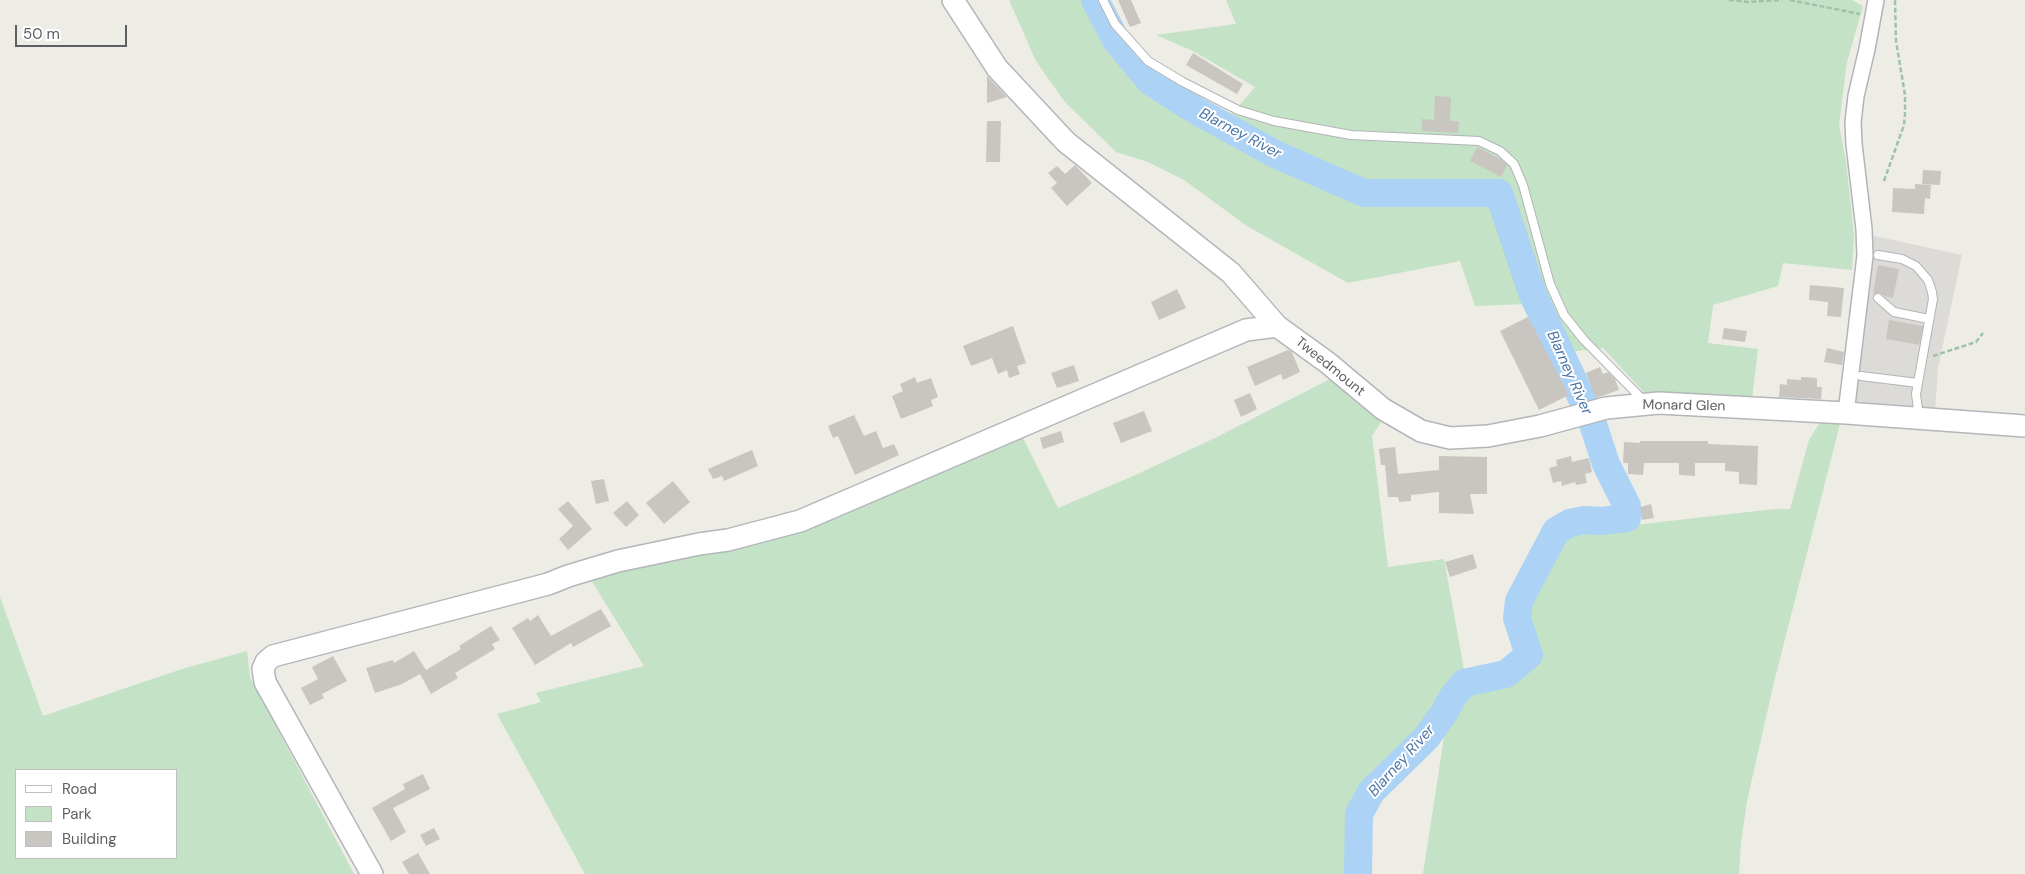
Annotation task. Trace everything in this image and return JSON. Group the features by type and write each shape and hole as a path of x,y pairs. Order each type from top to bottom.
{"street":[{"name":"Tweedmount","path":"953,0 996,68 1066,142 1230,273 1277,326 1328,363 1383,409"},
{"path":"1846,413 1865,256 1853,122 1856,96 1876,0"},
{"path":"372,874 266,682 262,669 266,662 274,656 548,584 618,561 728,540 800,521 1246,330 1277,326"},
{"name":"Monard Glen","path":"1383,409 1421,431 1437,436 1458,438 1505,433 1606,408 1659,403 1846,413 2025,426"}],"lane":[{"path":"1103,0 1114,24 1148,61 1183,82 1238,110 1274,120 1350,135 1479,141 1500,151 1514,164 1523,184 1550,284 1564,315 1584,340 1647,404"},
{"path":"1878,255 1902,259 1916,266 1923,273 1932,292 1916,394 1919,418"},
{"path":"1878,298 1894,312 1929,319"},
{"path":"1861,376 1918,384"}],"path":[{"path":"1728,0 1748,2 1782,0"},
{"path":"1790,0 1873,16"},
{"path":"1884,181 1904,126 1905,113 1905,95 1896,41 1895,0"},
{"path":"1922,359 1976,342 1983,333"}],"shaded area":[{"path":"1870,235 1962,255 1938,368 1935,413 1853,401"}],"green space":[{"path":"1009,0 1098,0 1117,38 1161,78 1232,114 1255,87 1193,51 1156,35 1236,24 1226,0 1852,0 1863,6 1847,62 1839,125 1846,162 1854,235 1852,270 1783,263 1778,286 1713,305 1708,343 1758,349 1752,399 1649,398 1603,348 1553,354 1527,304 1475,306 1460,261 1348,283 1247,226 1184,180 1148,162 1116,152 1064,101 1036,61"},
{"path":"1334,377 1381,422 1372,436 1388,567 1444,559 1465,675 1444,713 1426,738 1371,792 1359,814 1358,874 585,874 497,714 541,702 536,693 644,666 585,570 728,540 1022,436 1058,508 1215,438"},
{"path":"1822,419 1841,420 1774,682 1747,801 1739,874 1423,874 1446,724 1452,700 1505,683 1532,665 1536,654 1526,626 1529,603 1540,570 1560,543 1575,534 1590,530 1775,509 1790,509 1809,440"},
{"path":"0,597 43,716 182,669 247,651 250,677 354,874 0,874"}],"building":[{"path":"1118,0 1131,0 1141,23 1130,27"},
{"path":"1193,53 1243,84 1237,94 1186,65"},
{"path":"987,75 988,77 1007,97 987,103"},
{"path":"1435,96 1451,97 1450,121 1459,121 1458,133 1422,131 1422,119 1434,120"},
{"path":"987,121 1001,121 1000,162 986,162"},
{"path":"1477,147 1500,159 1507,165 1501,177 1470,161"},
{"path":"1075,165 1092,183 1067,206 1051,188 1057,183 1048,173 1057,166 1065,174"},
{"path":"1923,170 1941,171 1940,185 1922,184"},
{"path":"1915,184 1931,185 1930,199 1925,198 1924,214 1892,212 1893,188 1915,189"},
{"path":"1878,265 1899,269 1893,298 1880,293 1873,294"},
{"path":"1810,285 1844,288 1841,317 1827,316 1828,302 1809,300"},
{"path":"1177,289 1186,308 1159,320 1151,302"},
{"path":"1528,317 1569,395 1539,410 1500,331"},
{"path":"1889,320 1923,326 1919,345 1886,339"},
{"path":"1013,326 1026,363 1017,366 1020,374 1009,378 1007,370 998,374 992,358 971,366 963,346"},
{"path":"1724,328 1747,331 1745,342 1722,339"},
{"path":"1827,348 1844,352 1842,365 1824,362"},
{"path":"1288,350 1292,352 1300,372 1283,380 1281,374 1255,386 1247,367"},
{"path":"1074,365 1079,381 1057,388 1051,373"},
{"path":"1600,367 1603,374 1608,372 1615,379 1619,390 1596,398 1586,373"},
{"path":"915,377 917,383 931,378 938,397 931,400 933,406 901,419 892,396 903,391 900,384"},
{"path":"1801,377 1817,378 1817,387 1822,387 1821,399 1779,397 1780,384 1787,385 1787,379 1801,380"},
{"path":"1250,393 1257,409 1241,417 1234,400"},
{"path":"1144,411 1152,431 1121,443 1113,423"},
{"path":"854,415 864,436 876,431 883,448 894,444 899,455 855,475 838,436 833,438 828,426"},
{"path":"1061,431 1064,442 1043,449 1040,438"},
{"path":"1640,441 1708,441 1708,444 1758,446 1757,485 1739,484 1739,472 1725,471 1725,463 1695,463 1695,476 1679,475 1679,463 1644,463 1643,475 1628,474 1628,463 1623,463 1624,442 1640,443"},
{"path":"1395,447 1398,474 1439,470 1439,456 1487,457 1487,494 1470,494 1474,514 1439,513 1439,492 1411,495 1411,501 1399,502 1398,497 1388,497 1385,465 1381,465 1379,449"},
{"path":"752,450 758,466 724,481 722,476 713,479 708,469"},
{"path":"1571,456 1572,462 1589,458 1592,472 1585,474 1587,483 1576,485 1575,482 1562,486 1561,481 1553,483 1549,468 1557,466 1556,460"},
{"path":"604,479 609,501 596,504 591,481"},
{"path":"673,481 690,502 664,524 646,503"},
{"path":"568,501 592,529 568,550 559,539 573,526 558,509"},
{"path":"627,501 639,515 626,527 613,513"},
{"path":"1651,504 1654,518 1642,520 1640,507"},
{"path":"1473,554 1477,568 1450,577 1445,562"},
{"path":"601,609 611,626 573,647 571,643 535,665 512,628 528,618 530,621 538,615 551,636"},
{"path":"491,626 500,640 492,644 495,649 455,673 458,678 431,694 420,674 402,684 375,693 366,668 393,660 394,663 414,651 426,670 461,649 459,646"},
{"path":"333,656 347,681 322,694 324,698 310,705 301,688 318,679 312,667"},
{"path":"423,774 430,789 393,808 406,832 391,841 372,808 405,789 403,784"},
{"path":"434,828 440,839 426,846 420,835"},
{"path":"418,853 430,874 409,874 402,862"}],"waterway":[{"name":"Blarney River","path":"1095,0 1116,40 1150,81 1190,107 1275,154 1364,193 1499,193 1533,295 1584,403 1606,464 1627,506 1627,518 1601,521 1584,520 1570,523 1556,531 1519,601 1517,618 1529,655 1506,674 1464,683 1426,738 1371,792 1359,814 1358,874"}]}
